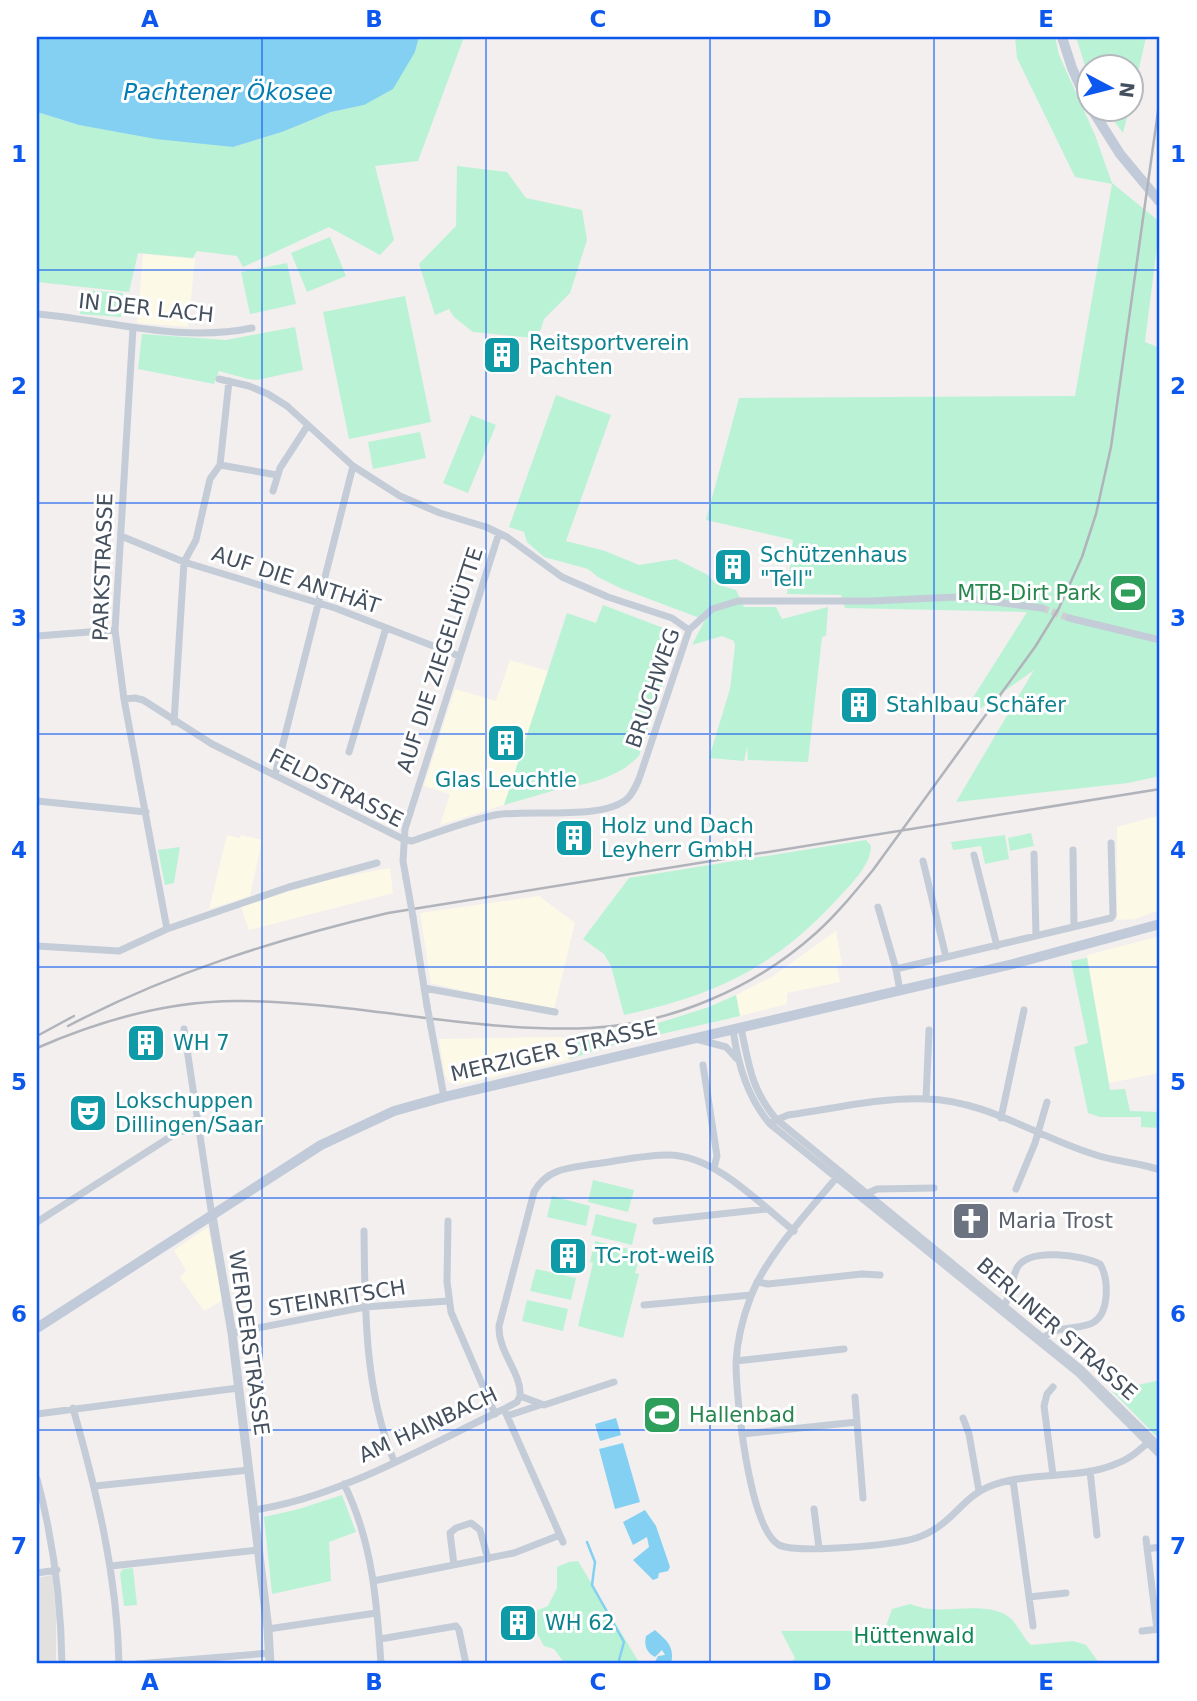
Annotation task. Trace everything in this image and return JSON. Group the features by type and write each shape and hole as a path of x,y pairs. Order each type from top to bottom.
{"main road":[{"path":"1062,37 1074,72"},
{"path":"1100,122 1120,154 1160,202"},
{"name":"MERZIGER STRASSE","path":"37,1328 343,1133 394,1111 900,991 1130,934 1160,922"}],"street":[{"name":"IN DER LACH","path":"37,314 103,321 133,328 204,334 252,328"},
{"name":"PARKSTRASSE","path":"133,328 115,630 124,699 167,929"},
{"path":"219,379 268,394 353,466 418,505 499,533 562,578 608,597 673,618 689,630"},
{"path":"174,722 184,562 196,540 210,479 220,465 229,381"},
{"path":"274,491 277,475 307,425"},
{"path":"220,465 277,475"},
{"path":"275,775 353,466"},
{"name":"AUF DIE ZIEGELHÜTTE","path":"403,839 499,533"},
{"name":"AUF DIE ANTHÄT","path":"121,536 184,562 319,603 459,656"},
{"name":"BRUCHWEG","path":"403,839 412,841 493,816 538,815 607,808 628,798 639,779 689,630 712,608 738,601 871,601 956,597 1042,608"},
{"path":"1069,618 1160,640"},
{"path":"349,752 386,628"},
{"path":"37,636 115,630"},
{"name":"FELDSTRASSE","path":"124,699 143,700 212,744 403,839 403,862 444,1097"},
{"path":"37,800 146,812"},
{"path":"896,969 1111,918 1111,843"},
{"path":"1073,850 1074,927"},
{"path":"1034,854 1036,936"},
{"path":"974,855 997,946"},
{"path":"923,861 946,957"},
{"path":"37,946 118,951 167,929 301,883 377,863"},
{"path":"878,907 900,991"},
{"path":"424,988 555,1012"},
{"path":"1001,1118 1024,1010"},
{"name":"WERDERSTRASSE","path":"184,1029 232,1333 270,1664"},
{"name":"BERLINER STRASSE","path":"737,1029 739,1063 754,1101 773,1121 1101,1386 1150,1440 1160,1455"},
{"name":"BERLINER STRASSE","path":"737,1029 753,1083 773,1121"},
{"path":"926,1098 929,1030"},
{"path":"693,1039 726,1047 739,1063"},
{"path":"703,1065 717,1156 714,1168"},
{"path":"773,1121 883,1102 926,1098 956,1102 1094,1155 1160,1170"},
{"path":"1016,1189 1047,1102"},
{"path":"37,1222 178,1132 198,1128"},
{"path":"520,1396 520,1386 498,1338 499,1326 528,1213 539,1182 559,1169 654,1156 684,1156 714,1168 794,1231"},
{"path":"839,1174 770,1261 751,1295 740,1334 736,1361 750,1482 767,1531 780,1545 800,1549 888,1544 917,1538 939,1528 979,1491 1013,1480 1090,1471 1120,1462 1150,1440"},
{"path":"865,1195 877,1189 894,1187 934,1188"},
{"path":"656,1221 767,1209"},
{"path":"448,1221 448,1301 455,1325 495,1414"},
{"path":"364,1231 365,1307 373,1391 394,1461"},
{"path":"1003,1307 1009,1300 1017,1267 1032,1255 1066,1257 1100,1264 1106,1282 1106,1298 1099,1319 1085,1327 1049,1333 1042,1340"},
{"path":"758,1282 768,1284 862,1274 880,1275"},
{"path":"644,1305 751,1295"},
{"name":"STEINRITSCH","path":"232,1333 365,1307 448,1301"},
{"path":"736,1361 844,1349"},
{"path":"373,1581 488,1559 562,1538 505,1413 614,1382"},
{"path":"1053,1387 1044,1406 1054,1475"},
{"path":"37,1414 238,1388"},
{"name":"AM HAINBACH","path":"254,1510 303,1500 344,1484 495,1414 505,1413 520,1396 540,1405"},
{"path":"855,1397 863,1498"},
{"path":"73,1408 95,1486 111,1566 119,1664"},
{"path":"963,1418 969,1434 979,1491"},
{"path":"743,1434 857,1422"},
{"name":"BERLINER STRASSE","path":"1150,1440 1160,1447"},
{"path":"95,1486 249,1470"},
{"path":"1090,1471 1097,1535"},
{"path":"37,1479 57,1570 62,1619 62,1664"},
{"path":"1013,1480 1033,1626"},
{"path":"344,1484 362,1523 373,1581 381,1664"},
{"path":"814,1508 819,1548"},
{"path":"454,1565 450,1534 456,1528 471,1523 480,1530 488,1559"},
{"path":"1142,1631 1159,1629 1146,1539"},
{"path":"1147,1549 1160,1548"},
{"path":"111,1566 258,1550"},
{"path":"37,1573 57,1570"},
{"path":"1029,1597 1066,1592"},
{"path":"268,1629 376,1613"},
{"path":"380,1639 456,1626 466,1664"},
{"path":"137,1664 270,1653"}],"shaded area":[{"path":"143,254 195,259 188,327 137,323"},
{"path":"510,660 548,671 504,805 440,825 450,794 424,786 455,689 496,701"},
{"path":"1160,815 1160,910 1135,919 1117,920 1117,827"},
{"path":"227,835 262,840 250,896 209,909"},
{"path":"390,868 393,893 249,930 241,907 326,880"},
{"path":"539,896 575,923 554,1009 519,1004 431,983 420,913"},
{"path":"836,931 842,964 837,967 840,982 787,993 787,1004 740,1016 736,995 773,976"},
{"path":"1160,936 1160,1073 1109,1083 1087,955"},
{"path":"566,1038 569,1060 457,1085 449,1082 445,1075 439,1039"},
{"path":"208,1227 223,1300 204,1311 180,1277 186,1271 174,1250"},
{"path":"52,1575 56,1614 56,1664 37,1664 37,1578"}],"green space":[{"path":"419,37 464,37 418,161 375,166 394,240 380,255 329,227 243,267 237,256 197,251 193,258 138,253 129,292 37,282 37,112 79,125 233,147 282,132 331,112 364,105 415,52"},
{"path":"1015,37 1055,37 1059,55 1074,88 1074,122 1089,122 1112,183 1160,222 1145,342 1160,348 1160,776 1128,783 956,802 1034,670 974,713 967,707 1027,612 845,608 841,595 787,594 793,540 706,520 739,398 1075,396 1112,184 1075,177 1017,58"},
{"path":"1076,37 1146,37 1143,52 1081,52"},
{"path":"1115,122 1126,122 1123,133"},
{"path":"457,166 507,172 526,198 582,210 587,240 570,293 544,319 534,338 473,332 454,317 449,309 435,315 419,264 456,226"},
{"path":"330,237 346,276 307,292 291,253"},
{"path":"287,263 296,304 250,314 241,272"},
{"path":"81,290 123,293 121,317 80,314"},
{"path":"405,296 431,422 349,439 323,312"},
{"path":"295,327 303,370 257,380 219,371 214,384 138,369 142,334 226,340"},
{"path":"556,395 611,415 566,541 605,551 639,565 676,559 708,575 716,584 736,590 744,607 776,607 782,619 828,607 826,636 822,637 808,762 748,760 747,747 744,761 709,758 730,689 734,641 722,636 692,645 705,620 620,588 588,569 544,557 527,542 524,532 509,527"},
{"path":"471,415 496,425 468,493 443,483"},
{"path":"420,432 426,458 373,469 368,442"},
{"path":"603,605 679,634 639,756 623,769 606,777 504,805 567,613 596,623"},
{"path":"1031,833 1034,846 1010,851 1008,838"},
{"path":"1005,835 1009,859 985,864 981,846 953,850 951,842"},
{"path":"866,840 871,846 865,866 817,920 769,959 717,987 688,998 624,1015 611,966 604,954 583,939 629,878"},
{"path":"180,847 174,883 165,885 158,850"},
{"path":"1087,958 1110,1090 1125,1089 1130,1111 1160,1112 1160,1128 1141,1127 1141,1117 1100,1117 1088,1113 1074,1047 1088,1043 1071,961"},
{"path":"736,995 740,1016 609,1046 569,1059 566,1038 649,1026 709,1007"},
{"path":"593,1180 634,1190 628,1212 588,1202"},
{"path":"552,1196 590,1206 586,1226 547,1217"},
{"path":"596,1214 637,1224 632,1245 591,1235"},
{"path":"595,1241 641,1252 635,1273 639,1274 623,1338 578,1326 593,1263 590,1262"},
{"path":"536,1269 576,1278 571,1300 530,1291"},
{"path":"527,1300 568,1309 563,1331 522,1321"},
{"path":"1160,1380 1160,1440 1112,1391"},
{"path":"342,1495 356,1532 329,1542 331,1581 272,1594 264,1517"},
{"path":"578,1561 640,1664 565,1664 554,1649 544,1646 536,1632 533,1612 548,1606 557,1588 557,1567"},
{"path":"133,1568 137,1605 124,1606 120,1573 123,1569"},
{"name":"Hüttenwald","path":"910,1604 928,1609 994,1610 1007,1615 1031,1645 1073,1641 1086,1645 1100,1664 790,1664 795,1658 781,1631 861,1631 886,1626 892,1609"}],"water":[{"name":"Pachtener Ökosee","path":"37,37 419,37 415,52 393,89 364,105 331,112 282,132 233,147 156,139 79,125 37,112"},
{"path":"616,1418 621,1435 600,1441 595,1424"},
{"path":"623,1443 640,1502 615,1509 599,1449"},
{"path":"645,1510 656,1526 670,1567 653,1580 633,1560 649,1547 647,1537 633,1545 623,1522"},
{"path":"655,1630 671,1648 671,1664 654,1664 658,1656 665,1655 662,1650 655,1657 646,1648 646,1636"}],"waterway":[{"path":"587,1542 595,1562 592,1585 624,1642 618,1664"}],"tunnel":[{"path":"1042,608 1069,618"}],"railway":[{"path":"37,1048 136,1014 215,1002 329,1006 503,1026 590,1028 621,1025 682,1010 740,986 767,970 816,933 839,911 873,870 1035,647 1059,608 1082,557 1096,514 1111,447 1160,97"},
{"path":"68,1026 145,990 224,959 305,934 388,913 1160,789"},
{"path":"37,1036 74,1016"}],"place":[{"name":"Reitsportverein Pachten","path":"502,355"},
{"name":"Schützenhaus \"Tell\"","path":"733,567"},
{"name":"MTB-Dirt Park","path":"1128,593"},
{"name":"Stahlbau Schäfer","path":"859,705"},
{"name":"Glas Leuchtle","path":"506,743"},
{"name":"Holz und Dach Leyherr GmbH","path":"574,838"},
{"name":"WH 7","path":"146,1043"},
{"name":"Lokschuppen Dillingen/Saar","path":"88,1113"},
{"name":"Maria Trost","path":"971,1221"},
{"name":"TC-rot-weiß","path":"568,1256"},
{"name":"Hallenbad","path":"662,1415"},
{"name":"WH 62","path":"518,1623"}]}
